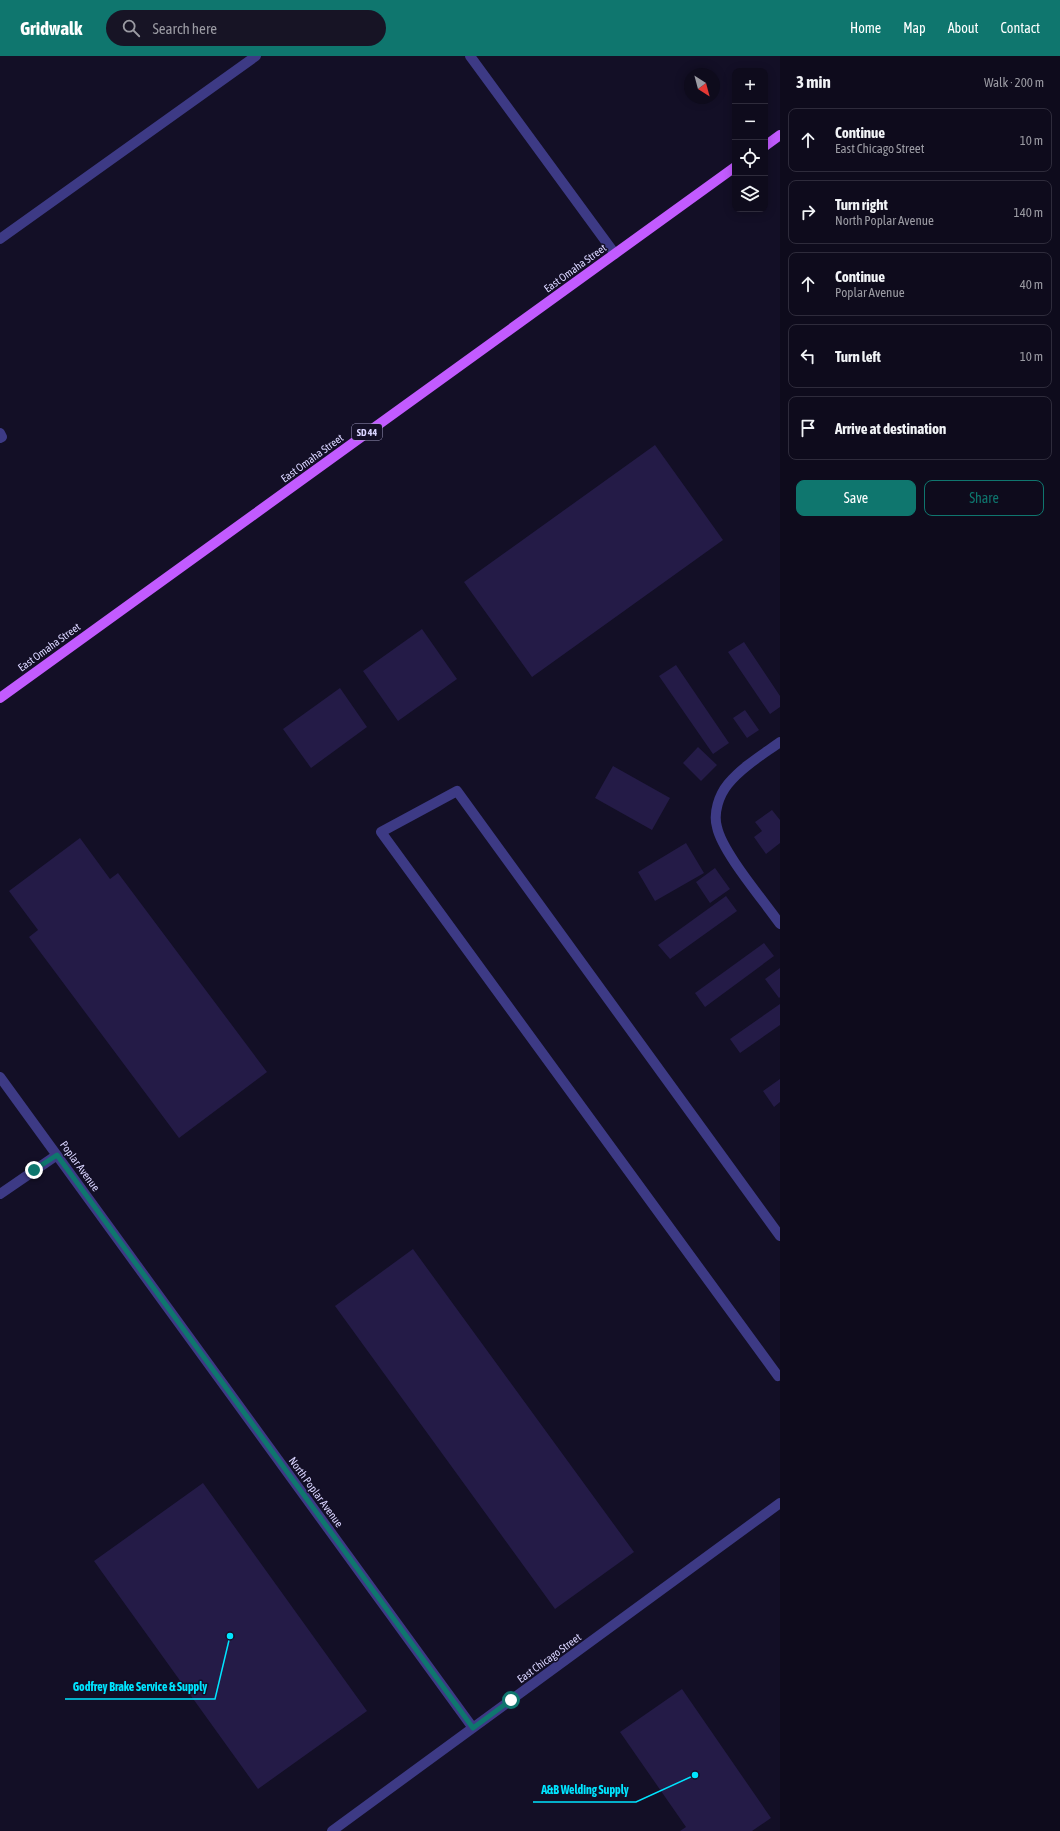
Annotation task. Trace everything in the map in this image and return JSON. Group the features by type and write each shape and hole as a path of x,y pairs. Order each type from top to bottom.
{"main road":[{"path":"768,144 780,135"},
{"name":"East Omaha Street","path":"0,698 732,169"}],"street":[{"path":"0,239 256,56"},
{"path":"470,56 615,254"},
{"path":"0,433 2,437 0,438"},
{"path":"780,742 741,771 727,785 720,798 716,814 717,827 723,844 780,924"},
{"path":"780,1236 457,791 381,832 764,1357 778,1376 780,1375"},
{"name":"Poplar Avenue","path":"0,1077 140,1269"},
{"path":"0,1194 57,1155"},
{"name":"North Poplar Avenue","path":"140,1269 473,1728"},
{"name":"East Chicago Street","path":"332,1831 780,1503"}],"building":[{"path":"655,445 723,540 532,677 464,582"},
{"path":"422,629 457,679 398,721 363,671"},
{"path":"744,642 780,696 780,707 770,714 728,652"},
{"path":"676,665 729,743 713,754 659,676"},
{"path":"340,688 367,727 311,768 283,729"},
{"path":"745,710 759,730 747,738 733,718"},
{"path":"698,747 717,765 701,781 683,763"},
{"path":"613,766 670,798 652,830 595,798"},
{"path":"772,810 780,820 780,843 766,854 754,837 762,831 755,822"},
{"path":"80,838 110,879 118,873 267,1072 179,1138 29,937 38,930 9,891"},
{"path":"686,843 704,873 655,901 638,872"},
{"path":"715,868 730,889 710,903 696,882"},
{"path":"726,896 737,911 670,959 658,945"},
{"path":"764,943 774,956 705,1007 695,993"},
{"path":"780,968 780,997 779,998 765,979"},
{"path":"780,1004 780,1025 740,1053 730,1039"},
{"path":"780,1079 780,1102 774,1107 763,1091"},
{"path":"413,1249 634,1552 555,1609 335,1306"},
{"path":"203,1483 367,1711 258,1789 94,1561"},
{"path":"682,1689 771,1818 752,1831 680,1831 686,1827 620,1732"}],"place":[{"name":"Godfrey Brake Service & Supply","path":"230,1636"},
{"name":"A&B Welding Supply","path":"695,1775"}],"route":[{"path":"34,1170 57,1155 473,1728 511,1700"}]}
